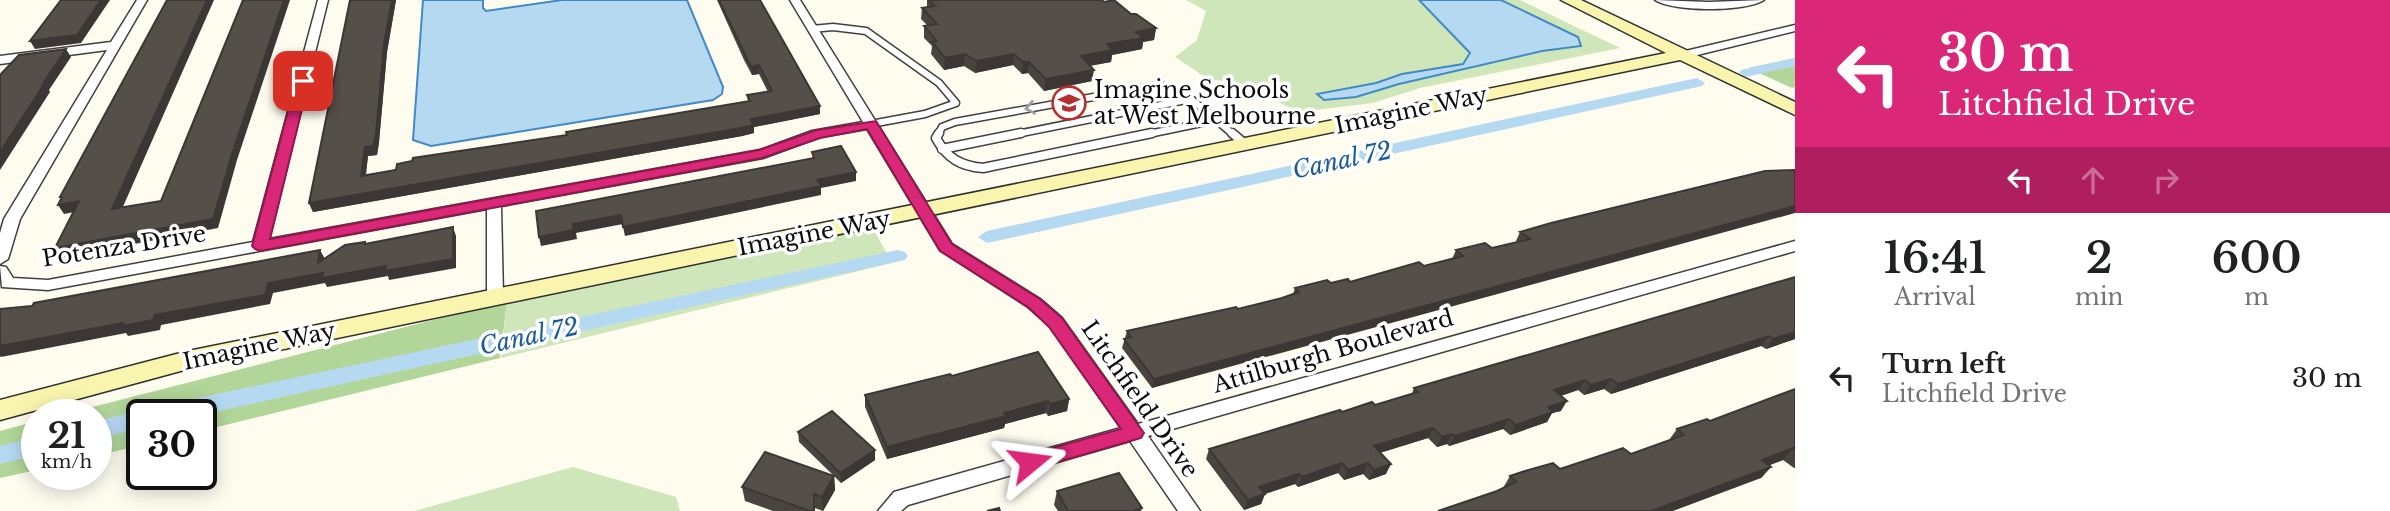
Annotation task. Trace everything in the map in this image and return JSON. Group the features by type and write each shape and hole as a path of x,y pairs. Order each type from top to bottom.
{"street":[{"path":"0,259 13,217 142,0"},
{"path":"260,246 323,0"},
{"name":"Litchfield Drive","path":"795,0 922,212 946,247 1034,303 1056,322 1190,511"},
{"path":"1569,0 1795,110"},
{"path":"1660,0 1675,4 1725,7 1759,0"},
{"name":"Imagine Way","path":"0,410 188,360 922,212 1681,55 1795,28"},
{"path":"0,60 115,45"},
{"name":"Potenza Drive","path":"0,271 8,283 48,285 762,154 817,134 871,124"},
{"path":"494,203 495,296"},
{"name":"Attilburgh Boulevard","path":"888,511 901,498 1795,246"}],"lane":[{"path":"812,29 833,27 866,32 939,83 956,103 925,114 871,124"},
{"path":"1216,120 983,168 954,162 942,149 937,134 942,127 955,122 1151,85 1169,86 1191,99 1245,144"},
{"path":"942,149 1191,99"}],"green space":[{"path":"1186,0 1520,0 1620,48 1420,88 1373,103 1298,112 1266,95 1230,82 1208,79 1175,57 1197,40 1206,11"},
{"path":"1795,58 1795,87 1792,88 1748,68"},
{"path":"873,228 892,263 501,358 507,301"},
{"path":"507,301 500,358 217,427 217,399 126,399 126,449 112,452 112,402"},
{"path":"21,425 21,473 0,478 0,431"},
{"path":"573,467 676,497 680,511 414,511"}],"water":[{"path":"423,0 483,0 483,8 486,11 562,0 687,0 723,87 722,94 713,100 431,146 413,140"},
{"path":"1419,0 1501,0 1578,37 1581,46 1542,51 1399,84 1356,97 1324,100 1317,94 1376,83 1402,74 1463,64 1470,53"}],"building":[{"path":"61,0 101,0 77,35 30,41"},
{"path":"167,0 207,0 112,209 161,201 243,0 284,0 213,219 55,248 79,201 58,205 60,197"},
{"path":"350,0 392,0 384,44 376,134 373,146 365,147 361,176 396,170 397,164 412,161 413,158 567,135 566,132 750,101 747,95 772,91 759,65 751,67 719,0 760,0 820,106 751,119 753,125 741,128 309,203"},
{"path":"929,0 1114,0 1131,14 1136,14 1156,28 1136,32 1144,38 1107,44 1113,50 1081,56 1094,70 1046,79 1029,62 1023,62 1014,54 976,61 965,54 945,58 932,42 937,41 924,26 937,24 922,8 935,6"},
{"path":"66,49 0,152 0,75 19,55"},
{"path":"841,146 856,172 817,180 821,186 623,227 621,215 573,224 574,230 539,237 536,211 814,158 812,152"},
{"path":"1795,170 1795,206 1154,379 1124,339 1131,337 1127,331 1282,298 1299,292 1295,288 1327,280 1331,283 1348,279 1350,282 1419,262 1424,266 1463,256 1456,250 1485,243 1492,248 1530,239 1520,232 1551,223 1765,171"},
{"path":"453,227 453,259 385,271 386,266 322,278 323,273 268,283 265,295 155,315 153,320 122,326 123,323 0,346 0,309 32,306 34,303 320,250 318,263 345,245 365,244"},
{"path":"1795,277 1795,332 1773,339 1769,336 1618,384 1611,379 1591,385 1585,380 1554,390 1567,401 1548,407 1553,412 1516,425 1509,419 1455,436 1452,434 1442,437 1433,428 1374,446 1391,464 1374,470 1368,463 1348,470 1342,463 1302,477 1299,474 1259,487 1265,494 1248,500 1209,449 1340,410 1342,412 1372,402 1375,405 1418,392 1414,388"},
{"path":"1038,352 1069,399 1050,404 1048,401 1004,413 1006,416 887,447 865,395 950,374 952,376"},
{"path":"1795,389 1795,450 1793,448 1762,460 1771,467 1651,511 1438,511 1516,482 1510,476 1553,463 1560,469 1623,448 1631,454 1684,435 1677,429 1707,419 1710,421"},
{"path":"832,411 875,450 840,473 798,432"},
{"path":"765,452 834,476 822,497 814,494 814,511 742,487"},
{"path":"1119,473 1142,508 1137,511 1068,511 1057,491"}],"waterway":[{"name":"Canal 72","path":"1746,73 1795,62"},
{"name":"Canal 72","path":"987,237 1697,83"},
{"name":"Canal 72","path":"217,403 898,256"},
{"name":"Canal 72","path":"112,426 126,423"},
{"name":"Canal 72","path":"0,455 21,450"}],"place":[{"name":"Imagine Schools at West Melbourne","path":"1069,103"}],"route":[{"path":"303,81 260,246 762,154 817,134 871,124 922,212 946,247 981,272 1034,303 1056,322 1134,433 1030,462"}]}
